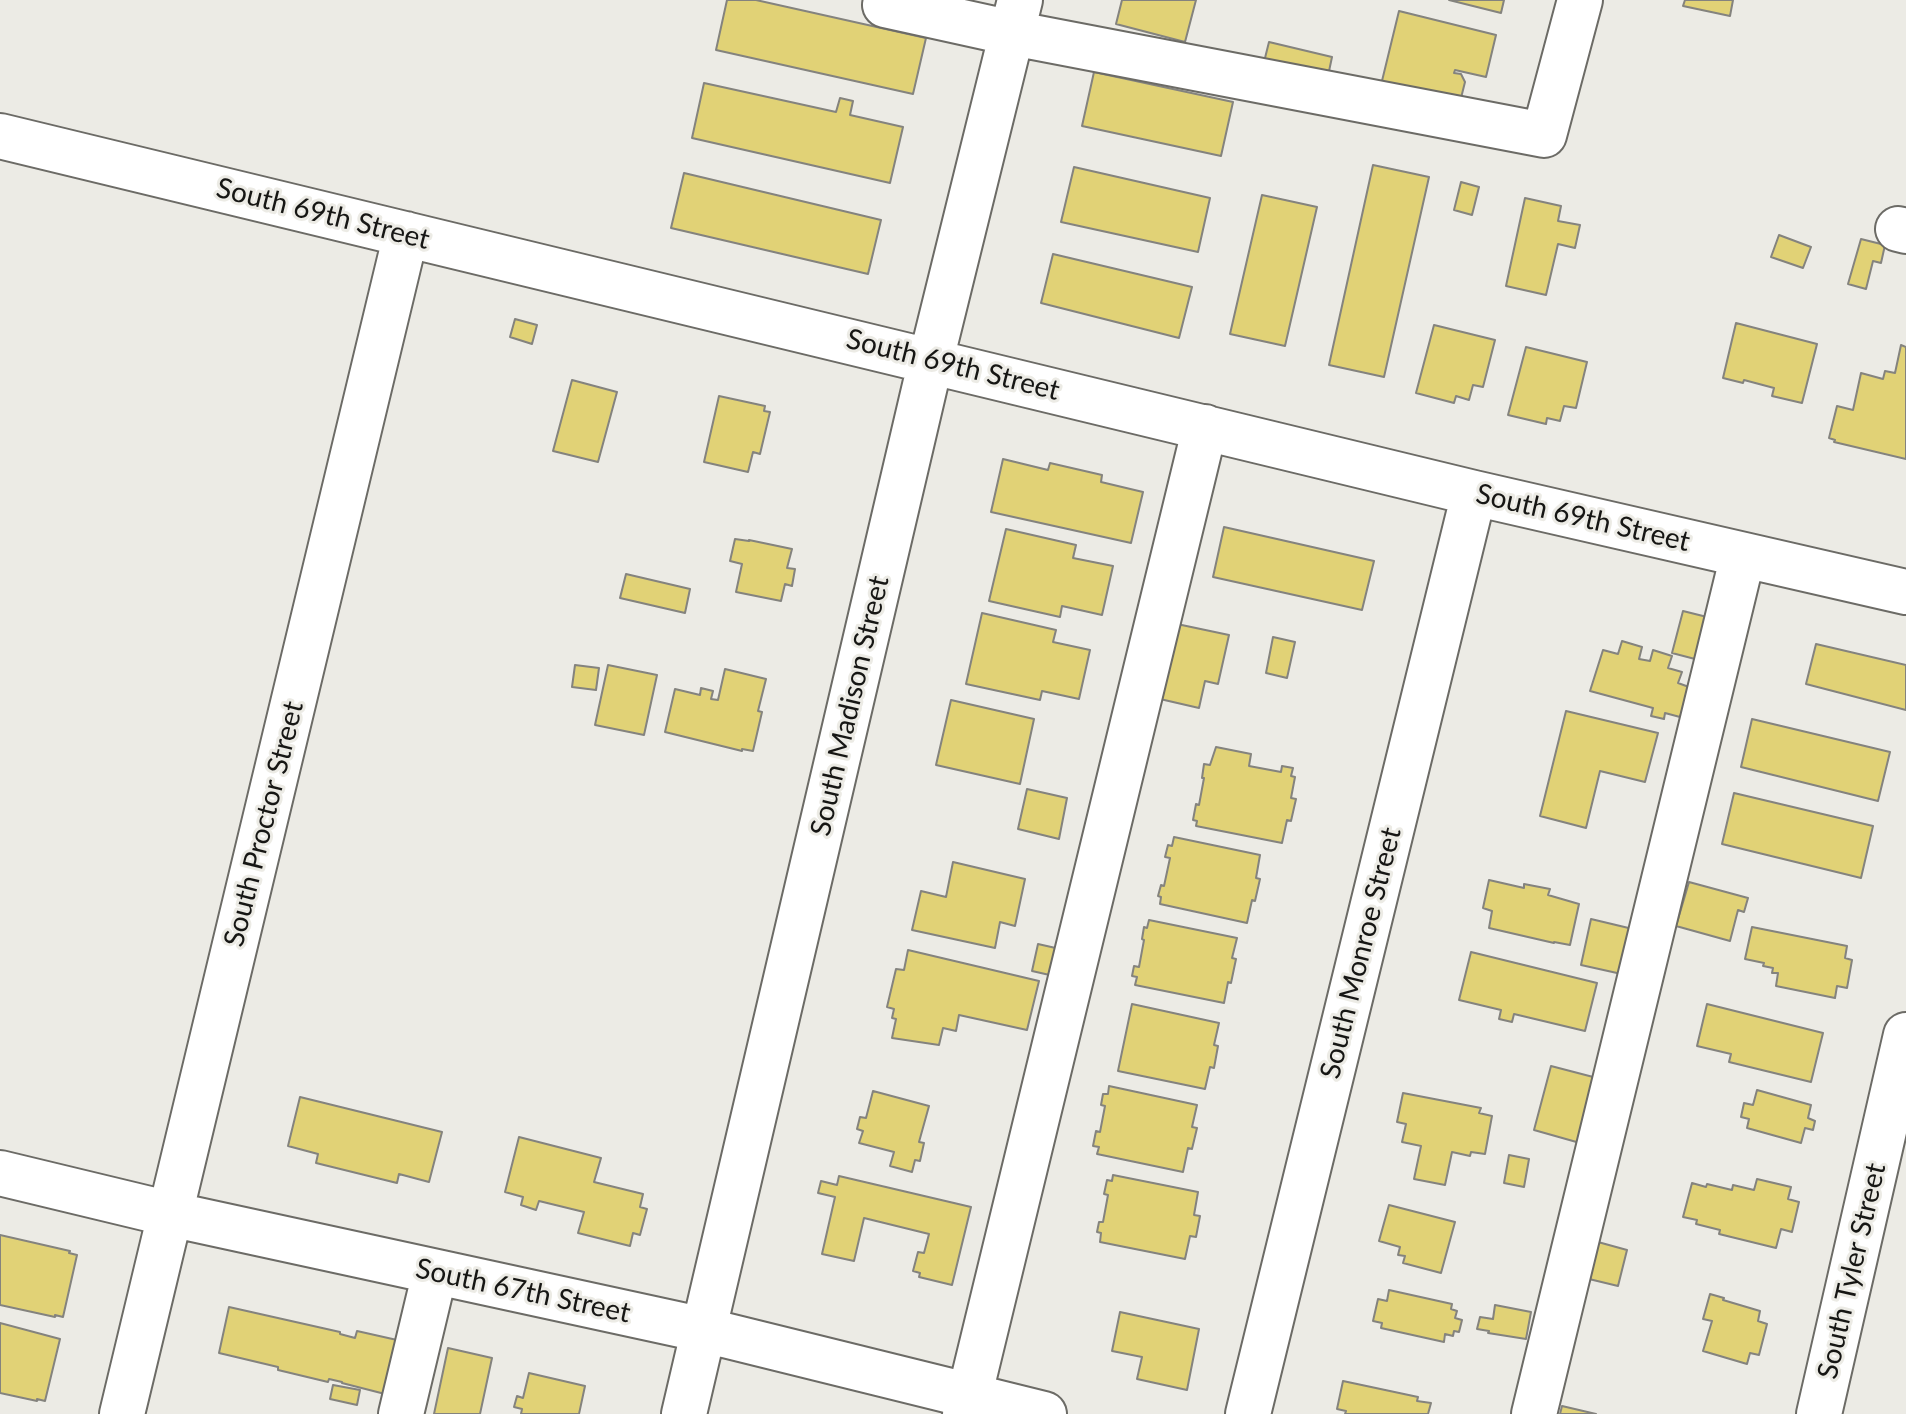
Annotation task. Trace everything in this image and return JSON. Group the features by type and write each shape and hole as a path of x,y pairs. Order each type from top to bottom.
{"street":[{"path":"885,5 1016,16 1544,135 1580,0"},
{"name":"South Madison Street","path":"684,1414 931,360 1016,16"},
{"name":"South 69th Street","path":"0,136 1474,493 1906,592"},
{"name":"South Proctor Street","path":"122,1414 406,234"},
{"path":"967,1405 1205,427"},
{"name":"South Monroe Street","path":"1248,1414 1474,493"},
{"path":"1534,1414 1743,555"},
{"name":"South Tyler Street","path":"1819,1414 1906,1035"},
{"name":"South 67th Street","path":"0,1173 170,1214 704,1330 967,1405 1044,1414"},
{"path":"401,1414 435,1272"}],"building":[{"path":"727,0 756,0 926,38 913,94 716,50"},
{"path":"1122,0 1196,0 1185,42 1116,24"},
{"path":"1449,0 1504,0 1501,13"},
{"path":"1685,0 1733,0 1730,16 1683,6"},
{"path":"1399,11 1496,35 1486,77 1455,70 1454,73 1461,74 1465,82 1461,98 1381,85"},
{"path":"1269,42 1332,57 1328,76 1264,62"},
{"path":"1094,72 1233,102 1221,156 1082,126"},
{"path":"704,83 836,112 840,98 853,101 850,115 903,127 890,183 692,138"},
{"path":"1373,165 1429,177 1384,377 1329,365"},
{"path":"1074,167 1210,198 1198,252 1061,222"},
{"path":"684,173 881,220 868,274 671,228"},
{"path":"1461,182 1479,187 1472,215 1454,210"},
{"path":"1262,195 1317,207 1285,346 1230,334"},
{"path":"1525,198 1561,206 1558,221 1580,225 1575,248 1558,244 1546,295 1506,286"},
{"path":"1779,235 1811,247 1803,268 1771,257"},
{"path":"1861,239 1885,245 1881,263 1873,261 1866,289 1848,284"},
{"path":"1053,254 1192,287 1179,338 1041,303"},
{"path":"515,319 537,325 532,344 510,337"},
{"path":"1736,323 1817,344 1802,403 1772,396 1774,388 1723,378"},
{"path":"1434,325 1495,340 1483,387 1473,385 1469,400 1456,396 1454,403 1416,393"},
{"path":"1901,345 1906,347 1906,459 1834,442 1829,438 1837,406 1853,410 1861,373 1883,379 1885,371 1895,373"},
{"path":"1526,347 1587,362 1576,408 1564,406 1560,421 1547,418 1546,424 1508,415"},
{"path":"572,380 617,392 598,462 553,451"},
{"path":"719,396 765,406 764,411 770,412 760,454 753,452 748,472 704,462"},
{"path":"1003,459 1048,470 1050,463 1102,475 1101,482 1143,492 1131,543 991,512"},
{"path":"1224,527 1374,561 1362,610 1213,577"},
{"path":"1006,529 1076,545 1073,558 1113,566 1102,615 1062,606 1060,617 989,601"},
{"path":"735,539 792,549 787,568 795,569 792,586 785,584 781,601 736,592 742,564 730,561"},
{"path":"626,574 690,589 685,613 620,598"},
{"path":"1683,611 1707,617 1695,659 1672,653"},
{"path":"982,613 1056,630 1053,642 1090,650 1079,699 1042,691 1040,700 966,684"},
{"path":"1177,624 1229,635 1218,684 1205,681 1199,708 1160,699"},
{"path":"1273,637 1295,642 1287,678 1266,673"},
{"path":"1622,641 1642,647 1639,659 1650,661 1653,650 1672,656 1668,668 1682,672 1678,683 1689,687 1680,717 1665,713 1664,719 1651,716 1653,708 1590,691 1603,650 1618,654"},
{"path":"1816,644 1906,665 1906,710 1806,684"},
{"path":"575,665 599,668 596,690 572,687"},
{"path":"608,665 657,675 644,735 595,725"},
{"path":"725,669 766,679 753,751 665,732 675,689 700,695 701,688 713,691 711,699 718,700"},
{"path":"951,700 1034,719 1020,784 936,765"},
{"path":"1566,711 1658,733 1645,782 1600,771 1586,828 1540,816"},
{"path":"1752,719 1890,752 1878,801 1741,767"},
{"path":"1216,747 1251,754 1249,766 1281,772 1282,766 1293,768 1291,776 1295,777 1291,798 1296,799 1282,843 1196,826 1197,821 1193,820 1196,804 1199,805 1204,764 1210,765"},
{"path":"1027,789 1067,798 1059,839 1018,829"},
{"path":"1734,793 1873,826 1861,878 1722,844"},
{"path":"1174,837 1260,855 1256,878 1260,879 1247,923 1160,904 1161,897 1158,896 1161,885 1164,886 1170,858 1165,857"},
{"path":"953,862 1025,879 1015,926 1000,922 995,948 912,930 921,891 946,897"},
{"path":"1489,880 1524,888 1524,884 1550,889 1548,895 1579,904 1570,945 1489,928 1492,911 1483,908"},
{"path":"1689,882 1748,898 1744,912 1738,910 1730,941 1676,926"},
{"path":"1591,919 1637,930 1626,975 1581,965"},
{"path":"1149,920 1237,938 1232,958 1236,959 1224,1003 1135,985 1137,977 1132,976 1134,966 1139,967 1144,927 1147,928"},
{"path":"1752,927 1847,946 1845,958 1852,960 1847,988 1837,986 1835,998 1776,986 1778,973 1772,973 1773,968 1745,959"},
{"path":"1038,944 1060,949 1054,976 1032,971"},
{"path":"908,950 1039,981 1027,1030 959,1015 956,1031 943,1028 939,1045 892,1038 896,1019 892,1018 894,1009 887,1007 896,969 904,970"},
{"path":"1471,952 1597,983 1585,1031 1514,1014 1512,1022 1499,1019 1501,1010 1459,1000"},
{"path":"1132,1004 1219,1023 1214,1045 1218,1046 1214,1068 1210,1067 1205,1089 1118,1071"},
{"path":"1707,1004 1823,1033 1811,1082 1729,1062 1731,1054 1697,1046"},
{"path":"1551,1066 1597,1078 1580,1143 1534,1130"},
{"path":"1109,1086 1197,1105 1192,1127 1197,1128 1192,1149 1188,1148 1183,1172 1097,1154 1099,1147 1093,1146 1096,1131 1100,1132 1105,1106 1101,1105 1103,1094 1108,1094"},
{"path":"1757,1090 1811,1105 1808,1118 1815,1121 1813,1130 1805,1128 1801,1143 1747,1128 1749,1119 1741,1117 1744,1103 1753,1105"},
{"path":"873,1091 929,1106 919,1142 924,1143 920,1161 915,1160 912,1172 890,1166 894,1152 859,1143 863,1131 857,1129 860,1117 866,1118"},
{"path":"1403,1093 1481,1108 1479,1113 1492,1116 1485,1154 1471,1152 1470,1156 1452,1152 1445,1185 1414,1179 1421,1146 1402,1142 1406,1124 1397,1122"},
{"path":"300,1097 442,1132 429,1182 399,1174 397,1183 316,1163 318,1154 288,1146"},
{"path":"519,1137 601,1158 594,1182 643,1194 640,1207 647,1209 640,1235 633,1233 630,1246 578,1233 584,1212 539,1201 536,1210 521,1205 523,1197 505,1192"},
{"path":"1509,1155 1529,1159 1524,1187 1504,1183"},
{"path":"1113,1175 1198,1192 1194,1215 1200,1216 1196,1237 1190,1236 1185,1259 1100,1242 1101,1233 1097,1232 1099,1222 1103,1222 1108,1195 1104,1194 1107,1180 1112,1181"},
{"path":"839,1176 971,1207 952,1285 919,1277 920,1273 913,1271 918,1252 924,1253 929,1234 864,1218 854,1261 822,1254 835,1197 818,1193 821,1181 837,1185"},
{"path":"1757,1179 1791,1187 1788,1199 1799,1202 1792,1232 1781,1229 1776,1248 1719,1234 1720,1230 1683,1217 1692,1183 1732,1190 1733,1185 1754,1190"},
{"path":"1389,1205 1455,1222 1441,1273 1403,1263 1405,1256 1398,1255 1400,1247 1379,1241"},
{"path":"0,1235 77,1255 63,1317 0,1305"},
{"path":"1598,1242 1627,1250 1618,1286 1589,1279"},
{"path":"1389,1290 1452,1304 1451,1309 1457,1311 1455,1318 1462,1320 1459,1332 1454,1331 1453,1336 1445,1334 1444,1342 1381,1328 1382,1323 1373,1321 1378,1299 1387,1301"},
{"path":"1710,1294 1760,1311 1758,1321 1767,1324 1759,1355 1750,1353 1747,1364 1703,1351 1712,1321 1703,1319"},
{"path":"1495,1305 1531,1312 1526,1339 1477,1329 1480,1317 1493,1319"},
{"path":"229,1307 355,1338 357,1331 397,1340 385,1394 219,1353"},
{"path":"1120,1312 1199,1329 1187,1390 1137,1379 1142,1357 1112,1351"},
{"path":"0,1323 60,1339 45,1401 0,1393"},
{"path":"448,1348 492,1358 480,1414 434,1414"},
{"path":"529,1373 585,1386 579,1414 521,1414 522,1409 514,1407 517,1396 523,1398"},
{"path":"1343,1381 1418,1397 1417,1401 1431,1403 1428,1414 1345,1414 1346,1411 1337,1409"},
{"path":"333,1385 360,1390 357,1405 330,1399"},
{"path":"1562,1406 1596,1414 1560,1414"}]}
